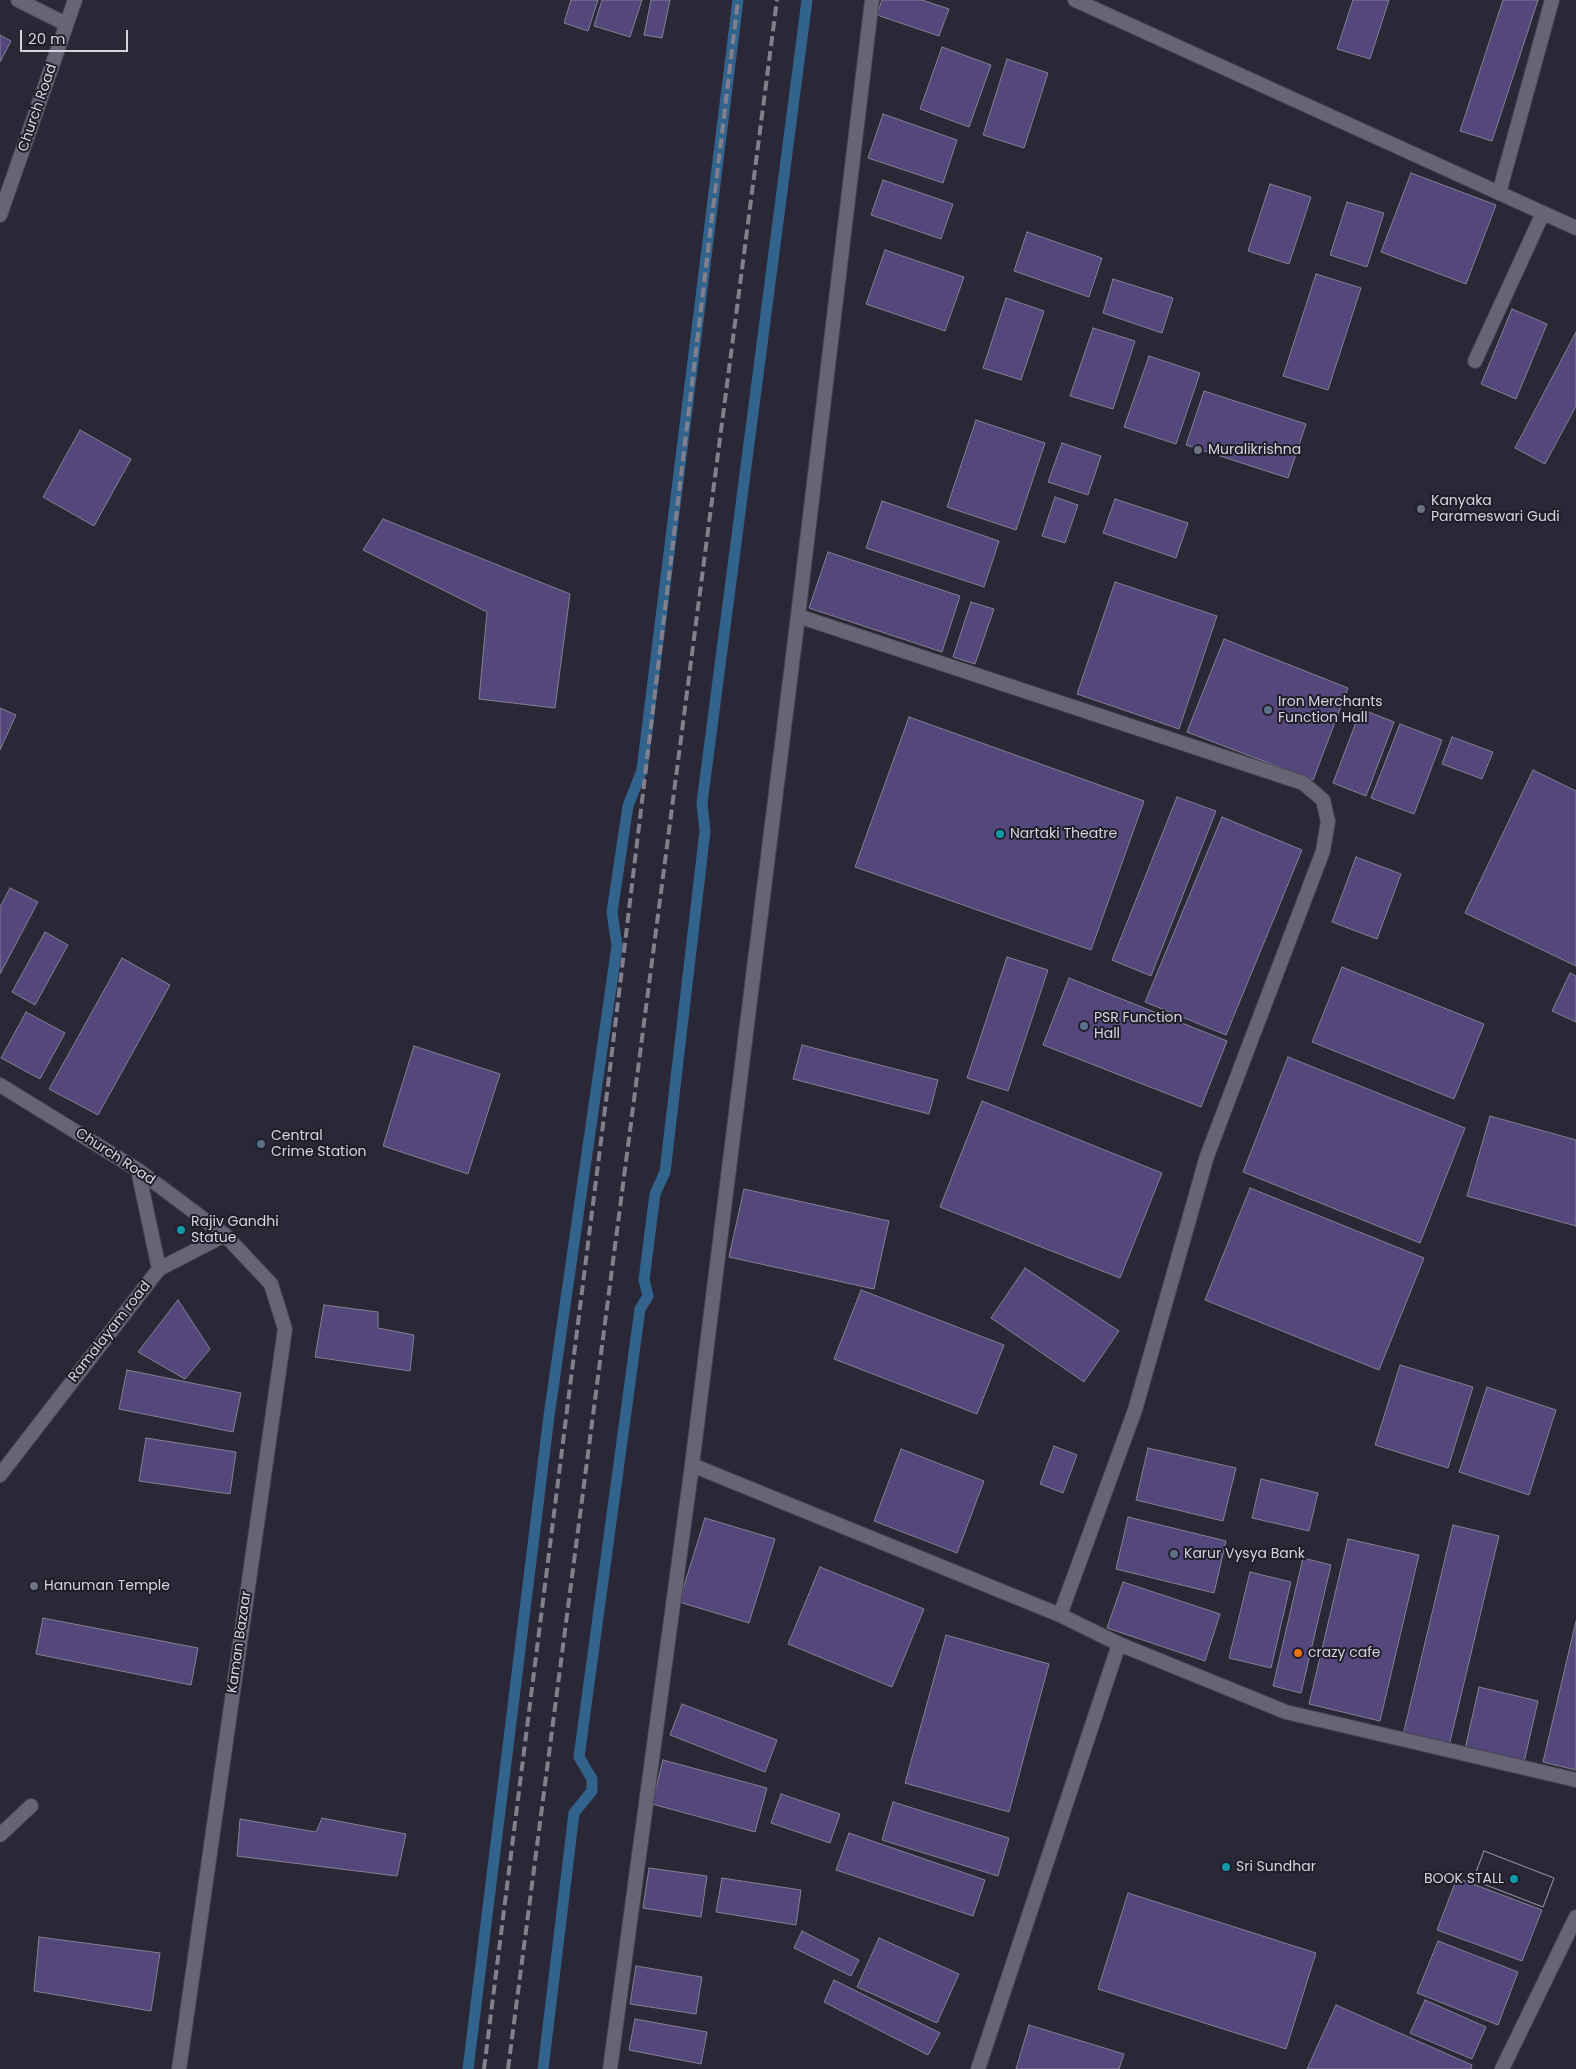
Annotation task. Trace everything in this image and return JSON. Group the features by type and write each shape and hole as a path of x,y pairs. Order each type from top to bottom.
{"street":[{"path":"18,0 66,24"},
{"name":"Church Road","path":"2,206 75,0"},
{"path":"610,2069 692,1465 798,616 872,0"},
{"path":"1075,0 1576,228"},
{"path":"1499,193 1552,0"},
{"path":"1475,361 1543,213"},
{"path":"798,616 1303,784 1324,800 1328,821 1324,851 1208,1156 1135,1410 1060,1615"},
{"name":"Church Road","path":"0,1086 138,1170 225,1234"},
{"name":"Ramalayam road","path":"0,1475 159,1269 138,1170"},
{"path":"159,1269 225,1234"},
{"name":"Kaman Bazaar","path":"179,2069 285,1329 271,1284 225,1234"},
{"path":"692,1465 1060,1615 1119,1644 1286,1712 1576,1780"},
{"path":"978,2069 1119,1644"},
{"path":"0,1835 31,1806"},
{"path":"1502,2069 1576,1917"}],"building":[{"path":"571,0 598,0 588,31 564,23"},
{"path":"602,0 642,0 630,37 594,26"},
{"path":"651,0 670,0 662,38 644,35"},
{"path":"882,0 922,0 949,9 939,36 877,15"},
{"path":"1353,0 1389,0 1370,59 1337,49"},
{"path":"1503,0 1538,0 1492,141 1460,131"},
{"path":"0,35 11,41 0,62"},
{"path":"942,47 991,65 969,127 920,109"},
{"path":"1007,59 1048,73 1024,148 983,135"},
{"path":"883,114 957,140 943,183 868,158"},
{"path":"1411,173 1496,205 1466,284 1381,252"},
{"path":"883,180 953,204 941,239 871,215"},
{"path":"1270,184 1311,197 1289,264 1248,251"},
{"path":"1347,202 1384,213 1367,267 1330,255"},
{"path":"1027,232 1102,258 1089,297 1014,271"},
{"path":"885,250 964,277 945,331 866,304"},
{"path":"1316,274 1361,288 1328,390 1283,376"},
{"path":"1113,279 1173,298 1162,333 1103,313"},
{"path":"1006,298 1044,311 1021,380 983,368"},
{"path":"1512,309 1547,324 1516,399 1481,384"},
{"path":"1093,328 1135,341 1113,409 1070,396"},
{"path":"1576,332 1576,406 1545,464 1515,448"},
{"path":"1149,356 1200,373 1176,444 1124,427"},
{"path":"1204,391 1306,424 1288,478 1186,445"},
{"path":"976,420 1045,443 1016,530 947,507"},
{"path":"80,430 131,459 94,526 43,497"},
{"path":"1062,443 1101,456 1088,495 1048,482"},
{"path":"1055,497 1078,505 1065,543 1042,536"},
{"path":"1115,499 1188,523 1176,558 1103,533"},
{"path":"882,501 999,541 984,587 866,548"},
{"path":"383,519 570,594 555,708 479,699 487,612 363,550"},
{"path":"828,552 960,596 942,652 809,608"},
{"path":"1115,582 1217,616 1179,729 1077,694"},
{"path":"971,602 994,609 975,664 953,657"},
{"name":"Iron Merchants Function Hall","path":"1224,639 1348,688 1313,780 1187,732"},
{"path":"0,708 16,715 0,750"},
{"path":"1361,709 1394,722 1366,796 1333,783"},
{"name":"Nartaki Theatre","path":"909,717 1144,801 1091,950 855,867"},
{"path":"1400,724 1442,740 1414,814 1371,798"},
{"path":"1452,737 1493,752 1482,779 1442,764"},
{"path":"1533,770 1576,791 1576,966 1465,913"},
{"path":"1177,797 1216,811 1151,976 1112,960"},
{"path":"1222,817 1302,850 1226,1035 1145,1002"},
{"path":"1356,857 1401,874 1377,939 1332,922"},
{"path":"10,888 38,902 0,974 0,907"},
{"path":"45,932 68,945 35,1005 12,992"},
{"path":"1007,957 1048,970 1008,1091 967,1078"},
{"path":"122,958 170,985 98,1115 49,1089"},
{"path":"1342,967 1484,1024 1454,1099 1312,1042"},
{"path":"1570,973 1576,976 1576,1022 1552,1011"},
{"path":"1069,978 1227,1041 1201,1107 1043,1045"},
{"path":"26,1012 65,1033 40,1079 1,1058"},
{"path":"802,1045 938,1080 929,1114 793,1079"},
{"path":"414,1046 500,1074 468,1174 383,1146"},
{"path":"1288,1057 1465,1128 1420,1243 1243,1172"},
{"path":"982,1101 1162,1173 1120,1278 940,1207"},
{"path":"1490,1116 1576,1140 1576,1226 1467,1196"},
{"path":"1250,1188 1424,1258 1379,1370 1205,1300"},
{"path":"744,1189 889,1221 874,1289 729,1257"},
{"path":"1025,1268 1119,1331 1084,1382 991,1318"},
{"path":"861,1290 1004,1345 977,1414 834,1359"},
{"path":"178,1300 210,1349 185,1379 138,1352"},
{"path":"324,1305 378,1312 378,1328 414,1335 410,1371 315,1357"},
{"path":"1400,1365 1473,1387 1448,1468 1375,1445"},
{"path":"127,1370 241,1393 233,1432 119,1409"},
{"path":"1487,1387 1556,1410 1529,1495 1459,1472"},
{"path":"146,1438 236,1452 230,1494 139,1481"},
{"path":"1054,1446 1077,1455 1063,1493 1040,1484"},
{"path":"1148,1448 1236,1468 1223,1521 1136,1500"},
{"path":"901,1449 984,1481 957,1553 874,1521"},
{"path":"1261,1479 1318,1493 1309,1531 1252,1518"},
{"path":"1128,1517 1226,1541 1214,1593 1116,1569"},
{"path":"705,1518 775,1539 749,1623 679,1602"},
{"path":"1453,1525 1499,1536 1449,1746 1403,1735"},
{"path":"1348,1539 1419,1555 1380,1721 1309,1704"},
{"path":"1303,1558 1331,1565 1301,1693 1273,1686"},
{"path":"820,1567 924,1609 892,1687 788,1644"},
{"path":"1250,1572 1291,1582 1271,1668 1229,1658"},
{"path":"1123,1582 1220,1614 1205,1661 1107,1628"},
{"path":"43,1618 198,1648 191,1685 36,1654"},
{"path":"1576,1621 1576,1770 1543,1762"},
{"path":"946,1635 1049,1664 1009,1812 905,1783"},
{"path":"1479,1687 1538,1701 1524,1762 1465,1749"},
{"path":"682,1704 777,1740 765,1772 670,1735"},
{"path":"663,1760 767,1788 755,1832 652,1804"},
{"path":"781,1794 840,1814 830,1843 771,1823"},
{"path":"893,1802 1009,1838 998,1876 882,1840"},
{"path":"322,1818 406,1834 397,1876 237,1856 240,1819 316,1832"},
{"path":"849,1833 985,1880 973,1916 836,1870"},
{"name":"BOOK STALL","path":"1484,1851 1554,1878 1543,1907 1473,1880"},
{"name":"BOOK STALL","path":"1484,1851 1554,1878 1543,1907 1473,1880"},
{"path":"649,1868 707,1876 701,1917 643,1908"},
{"path":"722,1878 801,1890 796,1925 716,1912"},
{"path":"1457,1878 1542,1910 1522,1961 1437,1930"},
{"path":"1128,1893 1316,1953 1286,2049 1098,1989"},
{"path":"802,1931 859,1960 851,1976 794,1948"},
{"path":"39,1937 160,1953 151,2011 34,1991"},
{"path":"879,1938 959,1974 937,2023 857,1987"},
{"path":"1438,1941 1518,1972 1498,2025 1417,1993"},
{"path":"636,1966 702,1977 696,2014 630,2004"},
{"path":"834,1980 940,2033 928,2055 824,2002"},
{"path":"1425,2000 1486,2027 1472,2059 1410,2033"},
{"path":"1336,2005 1472,2065 1471,2069 1307,2069"},
{"path":"635,2019 707,2032 701,2064 629,2050"},
{"path":"1029,2025 1124,2054 1119,2069 1016,2069"}],"waterway":[{"path":"468,2069 549,1416 617,946 612,912 628,806 642,770 738,0"},
{"path":"543,2069 574,1813 592,1791 592,1779 579,1757 640,1309 648,1296 644,1280 655,1194 665,1172 705,831 702,803 807,0"}],"railway":[{"path":"484,2069 608,1085 738,0"},
{"path":"508,2069 777,0"}],"place":[{"name":"Muralikrishna","path":"1198,450"},
{"name":"Kanyaka Parameswari Gudi","path":"1421,509"},
{"name":"Iron Merchants Function Hall","path":"1268,710"},
{"name":"Nartaki Theatre","path":"1000,834"},
{"name":"PSR Function Hall","path":"1084,1026"},
{"name":"Central Crime Station","path":"261,1144"},
{"name":"Rajiv Gandhi Statue","path":"181,1230"},
{"name":"Karur Vysya Bank","path":"1174,1554"},
{"name":"Hanuman Temple","path":"34,1586"},
{"name":"crazy cafe","path":"1298,1653"},
{"name":"Sri Sundhar","path":"1226,1867"},
{"name":"BOOK STALL","path":"1514,1879"}]}
